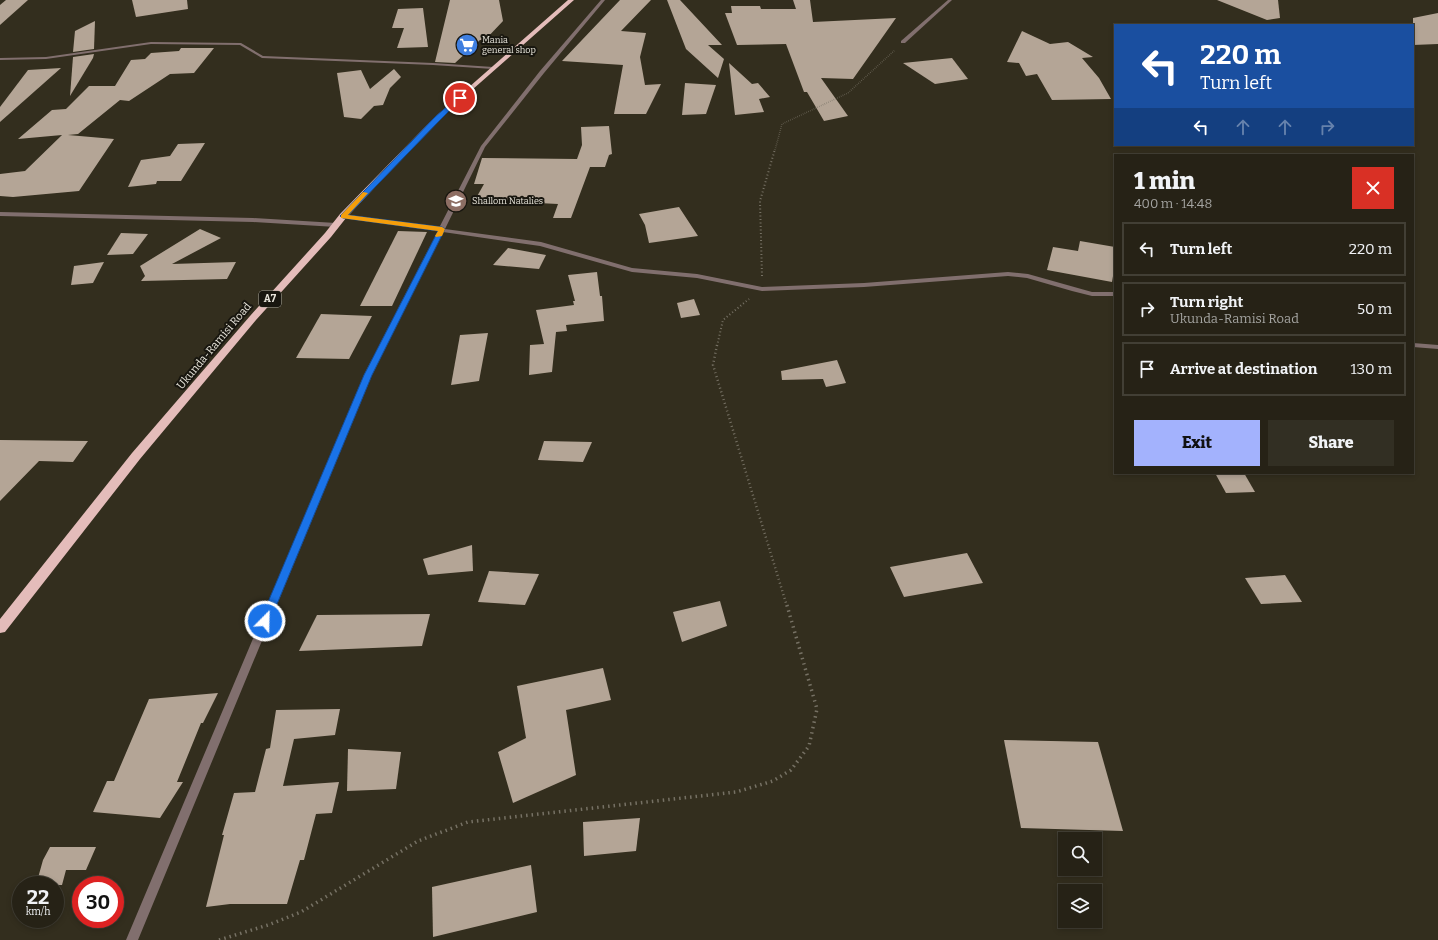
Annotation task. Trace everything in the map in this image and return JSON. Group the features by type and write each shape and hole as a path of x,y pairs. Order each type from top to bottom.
{"highway":[{"name":"Ukunda-Ramisi Road","path":"0,628 136,456 253,318 343,216 438,118 572,0"}],"street":[{"path":"132,940 368,375 483,147 542,72 603,0"},
{"path":"903,42 950,0"},
{"path":"0,59 46,58 151,43 241,44 262,57 493,68"},
{"path":"0,214 253,220 336,225"},
{"path":"343,216 541,244 632,270 697,276 762,289 864,285 1008,274 1028,276 1092,294 1114,294"},
{"path":"1414,345 1438,347"}],"path":[{"path":"219,940 268,925 301,912 418,841 468,822 736,792 773,781 790,770 809,746 817,709 771,550 712,365 723,320 762,289 760,201 782,124 848,93 903,42"}],"building":[{"path":"6,0 28,0 0,25 0,5"},
{"path":"132,0 187,0 188,9 136,17"},
{"path":"450,0 499,0 503,21 485,40 480,40 455,63 435,62"},
{"path":"620,0 651,0 621,31 646,33 640,57 645,85 661,84 646,114 614,114 623,65 562,61"},
{"path":"667,0 680,0 722,45 708,45 724,59 718,78 686,49"},
{"path":"793,0 810,0 813,22 896,18 853,79 821,78 848,116 824,121 807,92 804,92 786,44 737,45 725,13 732,13 731,6 760,6 761,9 796,9"},
{"path":"1217,0 1278,0 1280,18 1267,20"},
{"path":"423,8 428,47 397,48 404,28 392,28 398,9"},
{"path":"1438,13 1438,44 1414,45 1413,18"},
{"path":"95,21 94,49 73,52 75,31"},
{"path":"1022,31 1050,44 1068,42 1093,57 1082,58 1099,78 1111,99 1052,100 1037,74 1026,76 1019,63 1007,62"},
{"path":"181,48 214,48 194,73 170,74 129,101 120,100 78,134 68,135 114,139 79,191 13,197 0,196 0,174 25,171 62,135 18,139 52,110 66,109 89,86 115,86 131,60 145,59 151,53 179,51"},
{"path":"94,54 93,58 70,96 73,57"},
{"path":"952,58 968,79 935,84 903,63"},
{"path":"729,63 752,84 758,83 770,97 759,99 764,112 735,115"},
{"path":"61,68 0,122 0,107 28,70"},
{"path":"394,69 401,77 390,88 383,105 374,106 361,119 344,117 337,73 361,70 370,89"},
{"path":"685,83 716,85 706,114 682,115"},
{"path":"609,126 612,154 609,155 605,167 590,167 571,218 553,218 558,204 475,200 484,184 474,184 482,158 577,159 582,145 581,127"},
{"path":"205,143 181,181 157,181 156,184 128,187 141,160 170,156 178,144"},
{"path":"679,207 698,236 649,243 645,225 639,214"},
{"path":"200,229 221,238 172,264 236,262 227,279 141,281 145,276 140,266"},
{"path":"398,231 427,232 392,306 360,306"},
{"path":"121,233 148,234 133,254 107,255"},
{"path":"1080,241 1114,247 1114,270 1112,282 1047,270 1053,247 1078,251"},
{"path":"508,248 546,255 539,269 493,265"},
{"path":"104,262 93,283 71,285 74,266"},
{"path":"597,272 600,296 602,296 604,321 566,325 567,331 556,332 552,372 529,375 530,345 544,344 536,310 574,305 573,301 575,301 568,275"},
{"path":"694,299 700,315 681,318 677,303"},
{"path":"321,314 372,316 349,359 296,358"},
{"path":"488,333 479,381 451,385 460,335"},
{"path":"837,360 846,383 826,387 823,379 782,380 781,371"},
{"path":"0,440 88,441 73,462 39,461 0,501"},
{"path":"544,441 592,442 583,462 538,460"},
{"path":"1216,474 1245,474 1255,492 1226,493"},
{"path":"472,545 473,571 428,575 423,559"},
{"path":"967,553 983,583 904,597 890,567"},
{"path":"489,571 539,574 525,605 478,602"},
{"path":"1285,575 1302,602 1261,604 1245,578"},
{"path":"720,601 727,626 682,642 673,612"},
{"path":"430,614 422,646 299,651 317,615"},
{"path":"603,668 611,700 566,710 576,775 513,803 498,752 526,738 517,686"},
{"path":"218,693 203,723 201,723 177,782 183,782 160,818 93,812 107,781 114,781 149,699"},
{"path":"340,709 335,735 294,739 283,786 339,782 332,813 316,814 304,860 300,860 287,904 230,904 206,907 224,835 222,835 234,793 255,792 266,749 270,748 276,710"},
{"path":"1004,740 1098,742 1123,831 1021,828"},
{"path":"348,749 401,752 396,789 347,791"},
{"path":"640,818 636,851 584,856 583,822"},
{"path":"50,847 96,847 86,870 66,870 64,878 64,876 39,876 43,860"},
{"path":"531,865 537,912 433,937 432,887"}],"slow traffic":[{"path":"365,193 343,216 442,229 439,236"}],"place":[{"name":"Mania general shop","path":"467,45"},
{"name":"Shallom Natalies","path":"456,201"}],"route":[{"path":"265,621 368,375 442,229 343,216 438,118 460,98"}]}
